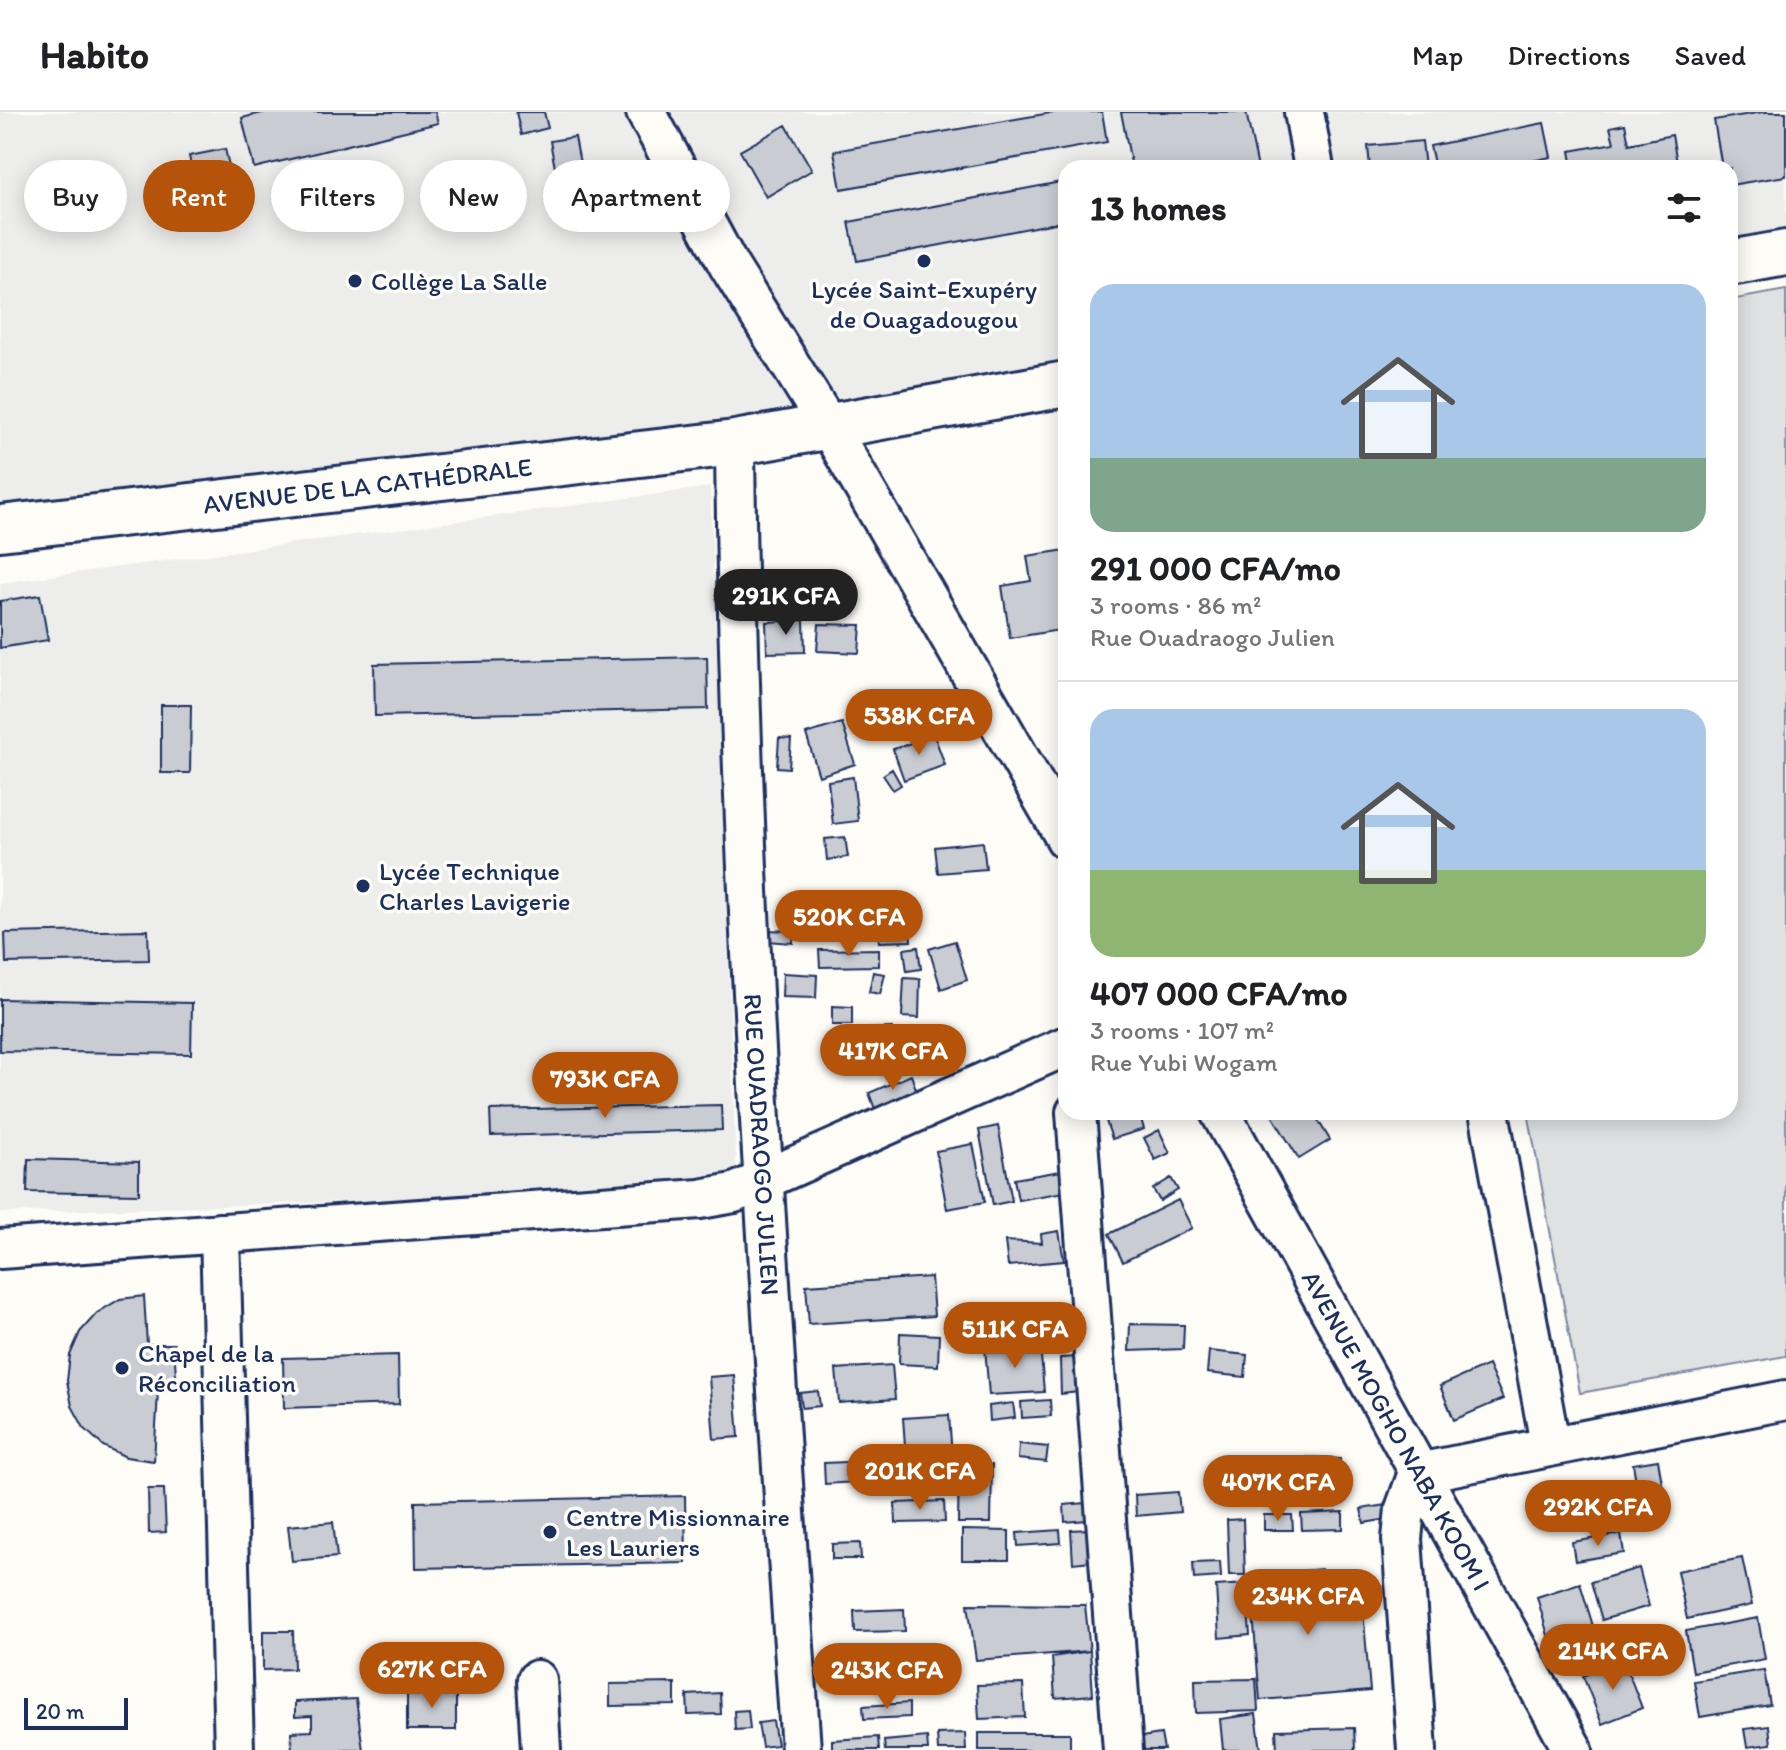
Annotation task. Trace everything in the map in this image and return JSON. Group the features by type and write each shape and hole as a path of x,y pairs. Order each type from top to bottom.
{"main road":[{"path":"1738,262 1786,253"},
{"name":"AVENUE DE LA CATHÉDRALE","path":"0,528 735,443 1058,385"}],"street":[{"path":"646,112 729,266 829,427 1058,825"},
{"path":"1304,112 1313,160"},
{"name":"RUE OUADRAOGO JULIEN","path":"735,443 737,676 763,1181 801,1750"},
{"path":"0,1249 700,1199 734,1193 1058,1050"},
{"path":"1077,1120 1123,1750"},
{"name":"AVENUE MOGHO NABA KOOM I","path":"1224,1120 1573,1750"},
{"path":"1490,1120 1550,1444"},
{"path":"220,1233 234,1750"},
{"path":"1417,1750 1402,1539 1405,1509 1418,1473 1550,1444 1786,1400"},
{"path":"537,1680 541,1750"}],"shaded area":[{"path":"0,112 1786,112 1786,253 1738,262 1738,160 1058,160 1058,384 0,528"},
{"path":"1786,290 1786,1356 1580,1393 1529,1120 1738,1120 1738,299"},
{"name":"Lycée Technique Charles Lavigerie","path":"710,487 737,1189 0,1213 0,583"}],"building":[{"path":"266,112 435,112 438,123 287,160 271,160 271,164 255,168 242,118"},
{"path":"516,112 544,112 548,128 521,135"},
{"path":"1056,112 1102,112 1107,142 841,189 834,151"},
{"path":"1121,112 1246,112 1256,160 1130,160"},
{"path":"1763,112 1786,112 1786,176 1738,184 1738,160 1721,160 1714,120"},
{"path":"1544,123 1551,157 1536,160 1433,160 1430,146"},
{"path":"1625,124 1629,144 1672,135 1677,160 1572,160 1570,151 1614,143 1610,127"},
{"path":"786,125 812,170 766,197 740,151"},
{"path":"575,137 579,160 554,160 550,141"},
{"path":"1422,141 1424,160 1369,160 1368,146"},
{"path":"225,149 228,160 190,160 189,156"},
{"path":"1058,183 1058,223 857,261 849,222"},
{"path":"1058,551 1058,630 1010,638 1002,586 1031,581 1027,556"},
{"path":"40,595 48,640 0,648 0,601"},
{"path":"804,620 805,652 767,653 766,622"},
{"path":"819,624 861,625 859,653 817,651"},
{"path":"707,657 708,709 375,716 374,664"},
{"path":"161,705 191,705 190,773 161,773"},
{"path":"842,723 855,764 819,776 806,734"},
{"path":"934,735 945,765 904,780 893,749"},
{"path":"779,738 791,739 789,768 777,767"},
{"path":"892,769 901,785 893,790 883,775"},
{"path":"853,777 858,821 833,824 828,781"},
{"path":"845,837 848,857 827,860 825,839"},
{"path":"983,842 986,869 938,873 935,847"},
{"path":"910,928 911,941 879,942 878,929"},
{"path":"148,930 149,960 6,963 5,933"},
{"path":"766,930 794,931 793,943 766,941"},
{"path":"955,941 967,980 941,989 929,949"},
{"path":"918,947 921,969 907,971 904,949"},
{"path":"879,949 879,966 820,967 819,950"},
{"path":"873,972 885,974 880,994 869,992"},
{"path":"783,973 817,975 816,998 782,997"},
{"path":"904,978 920,979 919,1018 902,1017"},
{"path":"0,999 192,1003 191,1054 0,1051"},
{"path":"832,1006 852,1007 852,1025 832,1025"},
{"path":"892,1028 892,1054 865,1055 864,1029"},
{"path":"911,1075 917,1092 875,1109 869,1093"},
{"path":"721,1105 722,1130 491,1136 490,1110"},
{"path":"1106,1120 1141,1120 1144,1129 1112,1139"},
{"path":"1275,1120 1318,1120 1330,1140 1299,1159"},
{"path":"998,1126 1012,1201 993,1205 979,1130"},
{"path":"1159,1130 1170,1153 1155,1160 1144,1138"},
{"path":"973,1144 985,1202 947,1209 936,1151"},
{"path":"28,1159 139,1162 139,1194 27,1192"},
{"path":"1061,1171 1064,1192 1018,1200 1014,1179"},
{"path":"1171,1178 1178,1190 1160,1201 1153,1189"},
{"path":"1178,1200 1192,1228 1123,1262 1109,1234"},
{"path":"1059,1231 1064,1261 1008,1266 1005,1241 1042,1243 1041,1234"},
{"path":"931,1277 934,1316 809,1324 806,1285"},
{"name":"Chapel de la Réconciliation","path":"144,1296 147,1344 174,1344 177,1392 158,1392 154,1461 126,1457 103,1446 84,1428 72,1406 67,1381 70,1355 80,1332 97,1313 120,1299"},
{"path":"1130,1324 1184,1325 1183,1349 1129,1351"},
{"path":"900,1333 939,1335 938,1366 899,1364"},
{"path":"1040,1344 1044,1392 989,1395 985,1348"},
{"path":"1209,1351 1247,1355 1245,1377 1207,1373"},
{"path":"398,1355 399,1404 284,1408 283,1358"},
{"path":"1078,1357 1079,1392 1061,1394 1060,1358"},
{"path":"892,1365 895,1399 839,1403 836,1369"},
{"path":"1488,1365 1503,1399 1454,1420 1440,1386"},
{"path":"734,1375 739,1437 714,1439 709,1377"},
{"path":"818,1391 820,1406 802,1408 800,1393"},
{"path":"1050,1400 1051,1416 1022,1418 1021,1402"},
{"path":"1013,1403 1015,1418 990,1421 989,1406"},
{"path":"949,1415 952,1456 906,1459 903,1418"},
{"path":"1019,1444 1048,1447 1046,1462 1018,1459"},
{"path":"1306,1457 1340,1459 1336,1507 1302,1504"},
{"path":"1658,1460 1663,1489 1638,1493 1633,1464"},
{"path":"870,1461 871,1481 825,1484 824,1463"},
{"path":"959,1464 992,1465 991,1523 958,1523"},
{"path":"148,1489 164,1489 166,1532 149,1533"},
{"path":"1178,1492 1180,1512 1136,1516 1135,1495"},
{"name":"Centre Missionnaire Les Lauriers","path":"685,1496 686,1563 416,1568 415,1502"},
{"path":"944,1501 945,1522 896,1523 895,1503"},
{"path":"1086,1503 1087,1520 1065,1522 1064,1505"},
{"path":"1386,1505 1388,1519 1364,1523 1361,1509"},
{"path":"1343,1512 1343,1529 1302,1530 1301,1514"},
{"path":"1264,1515 1292,1515 1293,1530 1264,1530"},
{"path":"1243,1519 1245,1575 1229,1575 1227,1520"},
{"path":"333,1522 337,1557 292,1561 288,1526"},
{"path":"1089,1529 1091,1561 1073,1563 1071,1530"},
{"path":"962,1530 1009,1531 1009,1560 962,1560"},
{"path":"1060,1530 1061,1543 1018,1546 1017,1533"},
{"path":"1621,1534 1624,1553 1575,1561 1572,1542"},
{"path":"860,1543 861,1559 832,1559 832,1544"},
{"path":"1742,1558 1752,1605 1687,1619 1677,1571"},
{"path":"1220,1562 1221,1577 1194,1579 1193,1563"},
{"path":"1639,1568 1649,1606 1602,1620 1591,1582"},
{"path":"1321,1569 1322,1589 1361,1586 1370,1691 1260,1700 1250,1576"},
{"path":"1580,1583 1593,1626 1549,1639 1537,1597"},
{"path":"1246,1584 1250,1635 1219,1638 1216,1586"},
{"path":"968,1604 1085,1605 1090,1651 976,1660"},
{"path":"904,1609 905,1631 855,1632 854,1611"},
{"path":"1758,1618 1765,1659 1693,1672 1686,1631"},
{"path":"263,1631 293,1631 294,1669 263,1670"},
{"path":"1090,1651 1093,1695 1055,1698 1052,1657"},
{"path":"1623,1659 1642,1708 1602,1724 1583,1676"},
{"path":"1764,1670 1770,1705 1700,1717 1694,1681"},
{"path":"1256,1679 1258,1711 1196,1713 1195,1680"},
{"path":"675,1683 675,1705 610,1706 610,1684"},
{"path":"1023,1684 1025,1717 979,1719 977,1685"},
{"path":"407,1690 456,1690 456,1730 407,1730"},
{"path":"720,1693 721,1714 688,1715 687,1695"},
{"path":"356,1699 363,1750 292,1750 291,1732 312,1731 312,1716 295,1717 295,1702"},
{"path":"909,1703 909,1717 864,1719 863,1706"},
{"path":"748,1710 750,1729 735,1730 734,1711"},
{"path":"1256,1714 1261,1750 1223,1750 1220,1719"},
{"path":"773,1721 777,1745 762,1747 758,1723"},
{"path":"1769,1726 1771,1744 1747,1747 1744,1729"},
{"path":"1354,1728 1355,1750 1277,1750 1276,1730"},
{"path":"965,1733 966,1750 938,1750 937,1734"},
{"path":"979,1733 1070,1733 1070,1750 979,1750"},
{"path":"1161,1734 1164,1750 1144,1750 1141,1737"},
{"path":"878,1737 879,1750 832,1750 832,1740"},
{"path":"927,1737 928,1750 885,1750 884,1741"}],"place":[{"name":"Lycée Saint-Exupéry de Ouagadougou","path":"924,261"},
{"name":"Collège La Salle","path":"355,281"},
{"name":"Lycée Technique Charles Lavigerie","path":"363,886"},
{"name":"Chapel de la Réconciliation","path":"122,1368"},
{"name":"Centre Missionnaire Les Lauriers","path":"550,1532"}]}
